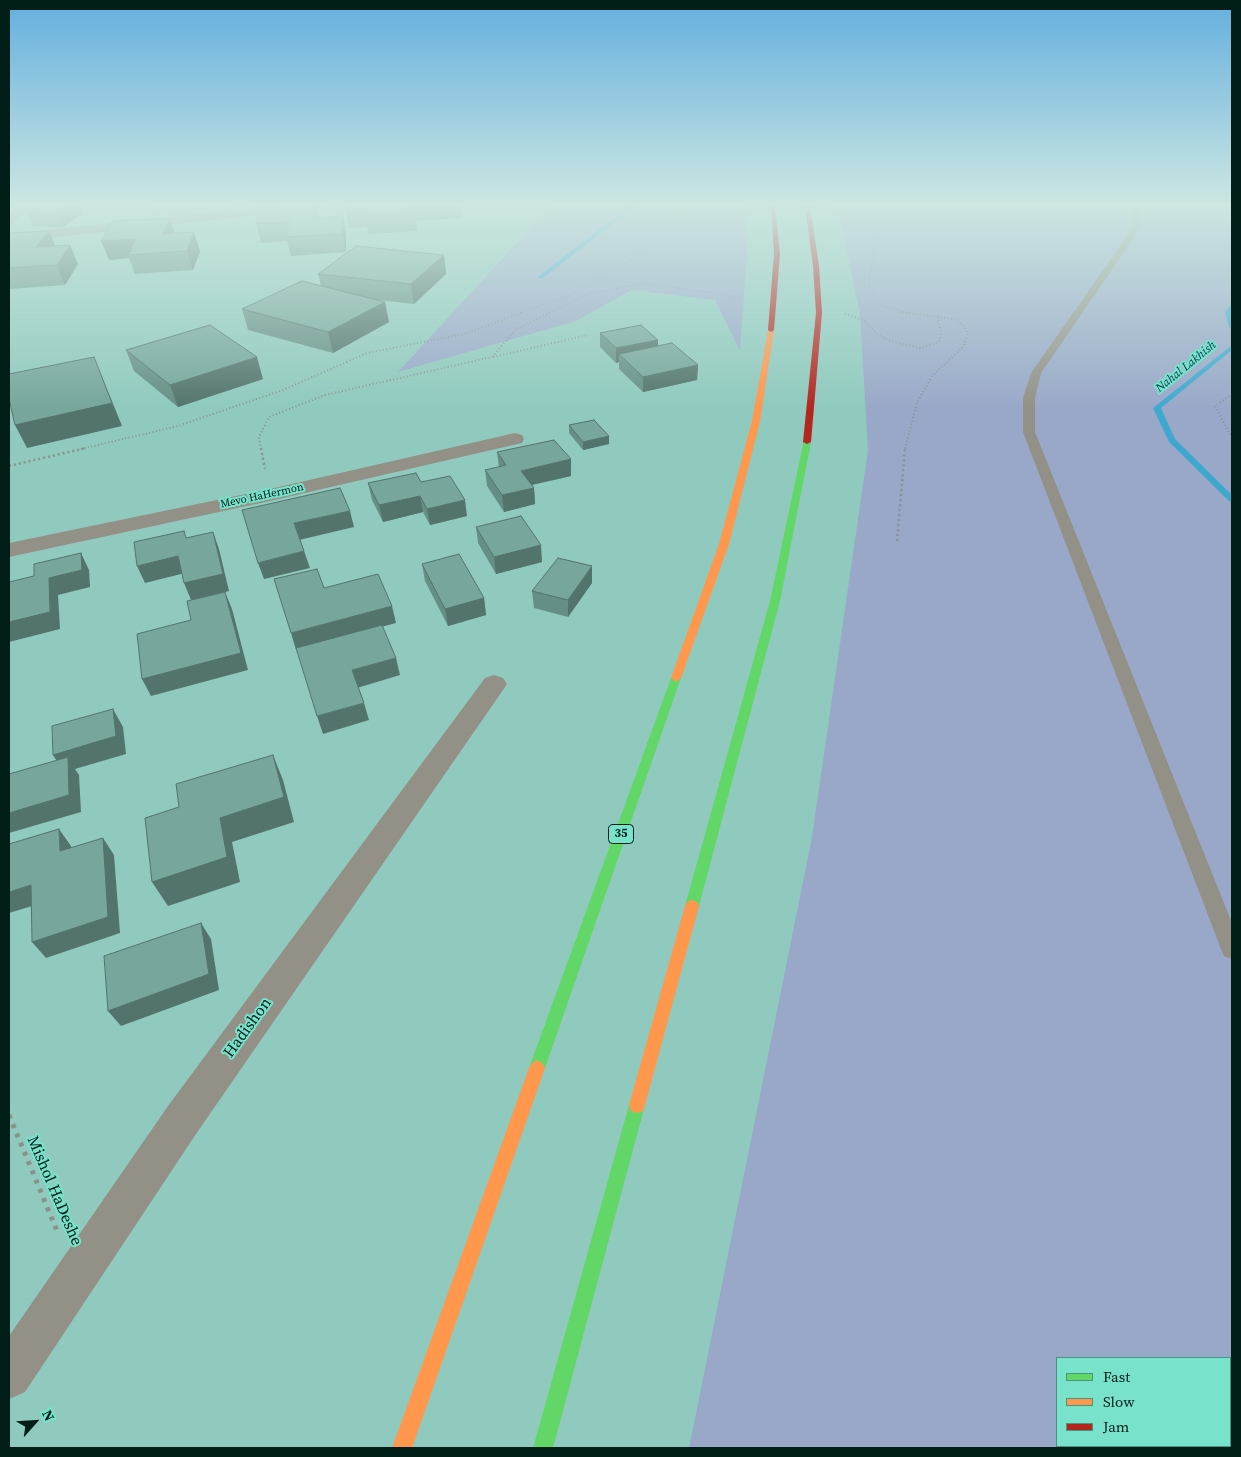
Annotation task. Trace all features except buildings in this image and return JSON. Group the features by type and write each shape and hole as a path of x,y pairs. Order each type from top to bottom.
{"highway":[{"name":"35","path":"402,1448 724,544 756,421 769,349 775,273"},
{"path":"543,1448 775,601 810,427 819,313 816,273"}],"street":[{"name":"Mevo HaHermon","path":"9,550 270,495 515,439"},
{"name":"Hadishon","path":"9,1376 182,1120 494,684"}],"lane":[{"path":"1106,273 1036,373 1028,398 1029,432 1232,949"}],"path":[{"path":"9,466 178,426 283,390 367,352 464,334 566,297 609,273"},
{"path":"870,273 870,287 874,298 883,306 898,312 938,316 959,322 965,328 968,340 955,356 932,376 916,403 905,447 897,541"},
{"path":"492,357 515,330 588,294 626,285 644,283 739,296"},
{"path":"841,313 864,320 877,334 890,341 920,348 935,345 938,342 941,335 938,316"},
{"path":"270,495 258,437 269,417 325,396 588,335"},
{"path":"1232,394 1215,406 1232,438"},
{"name":"Mishol HaDeshe","path":"9,1115 77,1277"}],"shaded area":[{"path":"489,273 746,273 740,351 715,300 631,290 576,321 398,372"},
{"path":"851,273 1232,273 1232,1448 689,1448 812,837 868,450 860,314"}],"waterway":[{"path":"541,277 546,273"},
{"name":"Nahal Lakhish","path":"1232,306 1228,312 1232,327"},
{"name":"Nahal Lakhish","path":"1232,347 1157,408 1172,440 1232,499"}],"traffic: fast":[{"path":"692,906 775,601 807,442"},
{"path":"537,1068 676,678"},
{"path":"543,1448 637,1105"}],"traffic: slow":[{"path":"676,678 724,544 756,421 771,330"},
{"path":"637,1105 692,906"},
{"path":"402,1448 537,1068"}],"traffic: jam":[{"path":"771,330 776,273"},
{"path":"807,442 819,313 816,273"}]}
